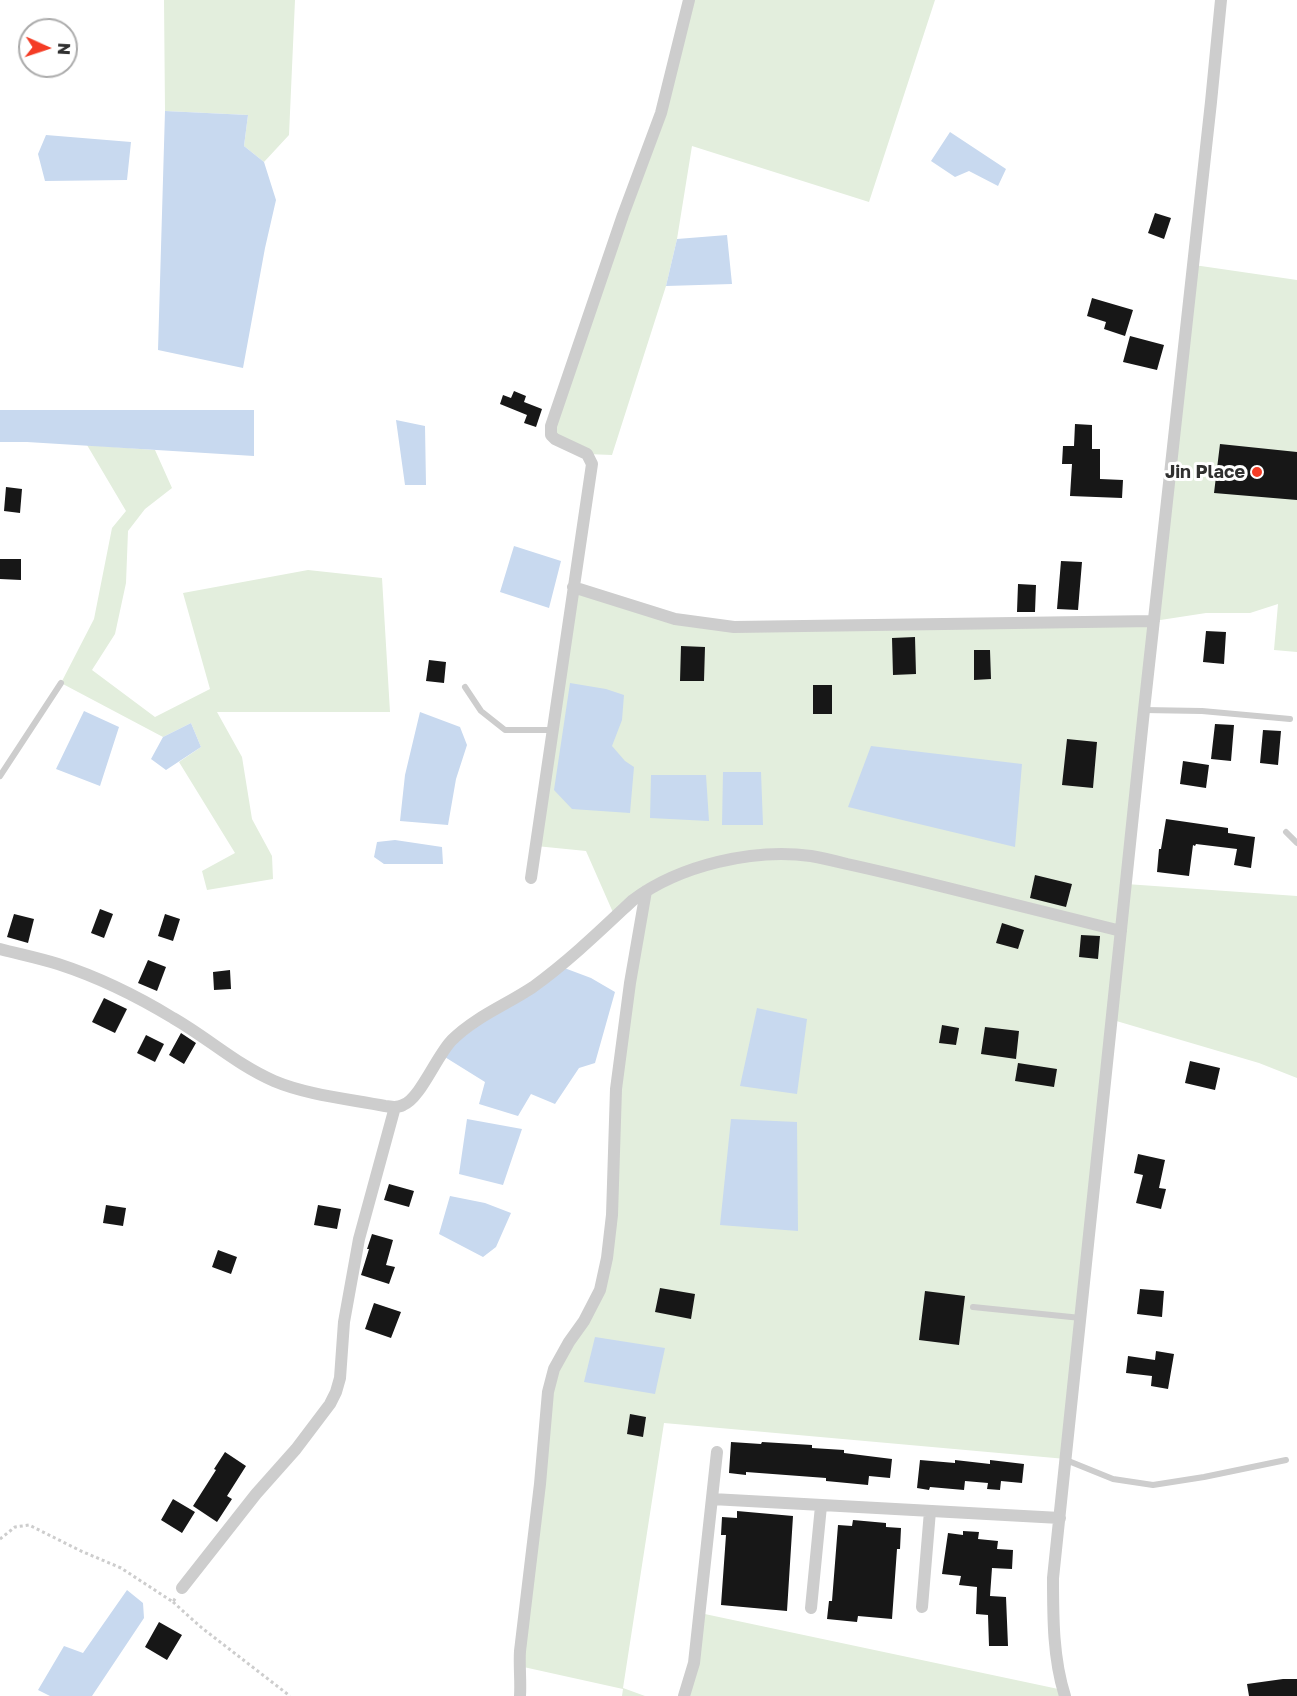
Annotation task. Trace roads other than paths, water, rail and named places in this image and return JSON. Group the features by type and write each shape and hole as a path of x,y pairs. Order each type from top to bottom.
{"street":[{"path":"531,878 592,464 587,454 555,439 551,435 551,426 623,215 661,113 689,0"},
{"path":"1065,1696 1056,1651 1053,1578 1221,0"},
{"path":"573,587 675,619 735,627 1154,621"},
{"path":"0,949 58,964 117,987 174,1018 253,1071 276,1082 299,1089 395,1107 404,1105 412,1099 440,1054 451,1041 466,1028 541,980 633,900 663,881 724,861 757,855 811,856 1121,931"},
{"path":"520,1696 520,1651 539,1496 548,1392 554,1369 600,1290 607,1258 612,1215 616,1089 630,983 646,891"},
{"path":"182,1588 256,1494 296,1449 330,1404 336,1392 340,1378 345,1311 359,1239 395,1107"},
{"path":"684,1696 694,1663 717,1452"},
{"path":"712,1499 1059,1518"},
{"path":"811,1608 821,1506"},
{"path":"922,1607 930,1511"}],"lane":[{"path":"0,776 61,683"},
{"path":"465,687 481,711 505,730 552,730"},
{"path":"1144,710 1202,711 1290,719"},
{"path":"1286,831 1297,843"},
{"path":"973,1307 1081,1318"},
{"path":"1066,1459 1113,1479 1153,1485 1286,1460"}],"water":[{"path":"165,111 248,115 244,146 264,162 276,200 243,368 158,350"},
{"path":"950,132 1006,169 998,186 969,171 955,177 931,161"},
{"path":"46,135 131,142 127,180 45,181 38,154"},
{"path":"727,235 732,284 666,286 677,239"},
{"path":"0,410 254,410 254,456 0,442"},
{"path":"396,420 425,426 426,485 405,485"},
{"path":"514,546 561,561 549,608 500,592"},
{"path":"570,683 606,689 624,695 622,720 612,746 625,761 634,767 630,813 572,809 554,790"},
{"path":"84,711 119,727 100,786 56,769"},
{"path":"420,712 460,727 467,745 456,779 448,825 400,821 405,775"},
{"path":"191,723 201,747 166,770 151,759 163,737"},
{"path":"871,746 1022,764 1015,847 848,807"},
{"path":"723,772 761,772 763,825 722,825"},
{"path":"651,775 706,775 709,821 650,818"},
{"path":"395,840 442,847 443,864 384,864 374,857 377,842"},
{"path":"559,966 591,978 615,992 595,1063 579,1068 555,1104 531,1094 518,1116 479,1104 485,1082 440,1054"},
{"path":"757,1008 807,1019 797,1094 740,1086"},
{"path":"467,1119 522,1129 503,1185 459,1174"},
{"path":"731,1119 797,1122 798,1231 720,1225"},
{"path":"450,1196 485,1203 511,1213 496,1247 483,1257 439,1234"},
{"path":"595,1337 665,1348 655,1394 584,1382"},
{"path":"127,1590 143,1603 144,1618 92,1696 50,1696 38,1690 64,1646 83,1653"}],"place":[{"name":"Jin Place","path":"1257,472"}]}
